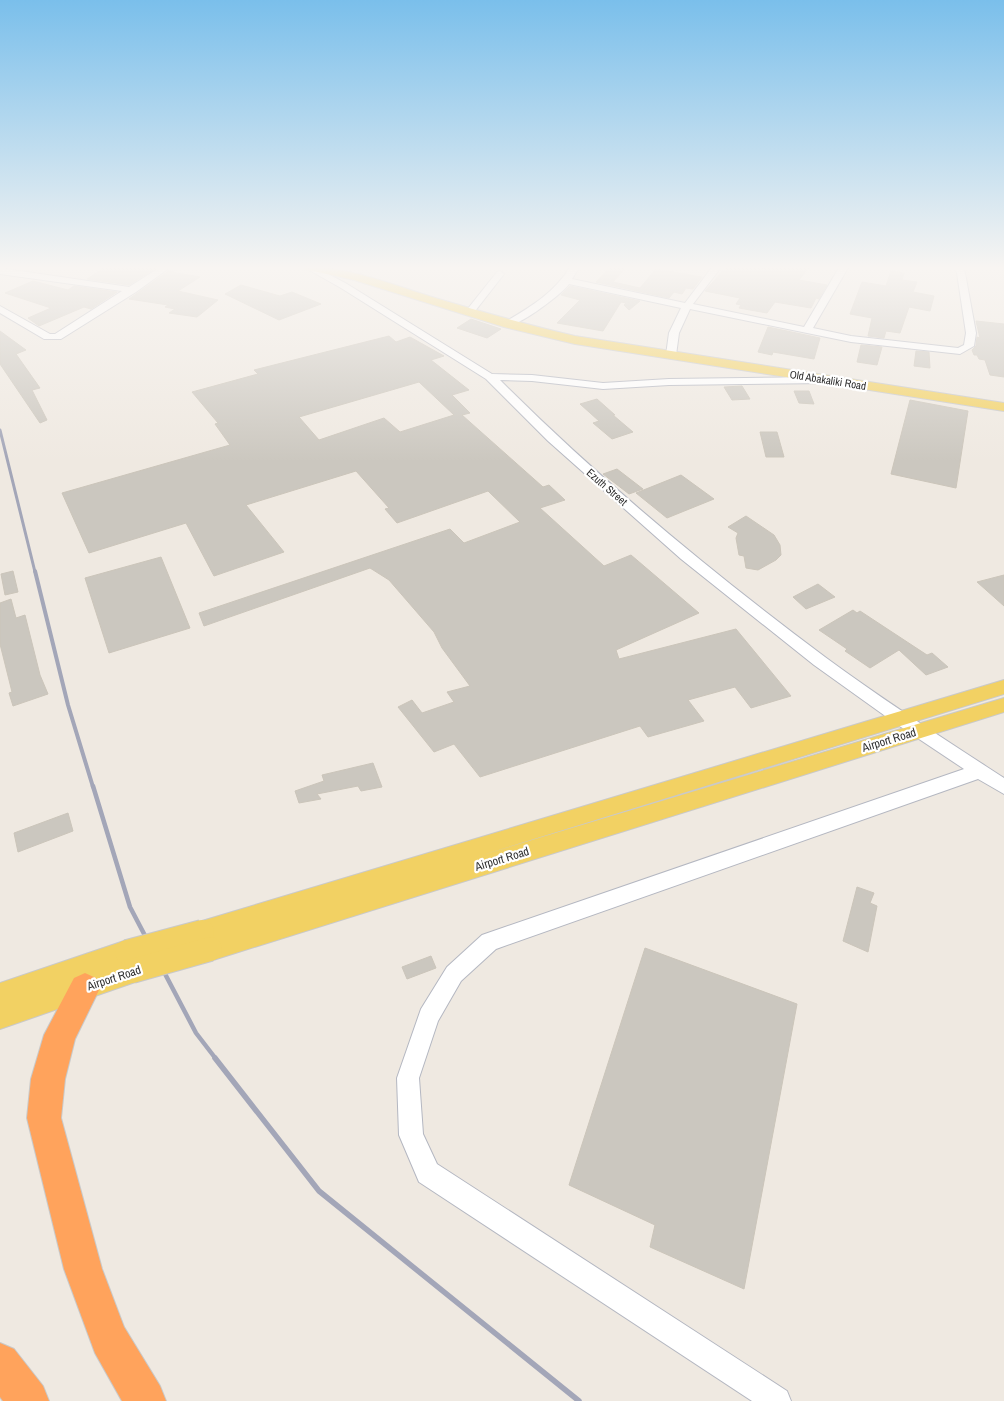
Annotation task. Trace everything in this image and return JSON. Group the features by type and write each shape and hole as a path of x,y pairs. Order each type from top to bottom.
{"highway":[{"path":"85,988 60,1036 48,1079 44,1118 83,1269 109,1340 145,1401"},
{"path":"0,1363 28,1401"}],"main road":[{"name":"Old Abakaliki Road","path":"539,331 575,340 671,356 1004,407"},
{"name":"Airport Road","path":"910,725 1004,687"},
{"name":"Airport Road","path":"0,996 206,940 910,725 1004,705"},
{"name":"Airport Road","path":"0,1016 85,988 130,962"}],"street":[{"path":"38,331 48,337 57,337 66,331"},
{"name":"Ezuth Street","path":"417,331 490,377 552,439 686,556 820,661 910,725 1004,787"},
{"path":"671,356 675,331"},
{"path":"815,331 904,346 960,350 969,346 971,331"},
{"path":"490,377 532,378 603,386 669,382 830,380"},
{"path":"777,1401 428,1173 411,1136 408,1078 429,1016 454,974 489,942 980,771"}],"building":[{"path":"1,331 26,350 16,354 40,388 32,390 47,420 40,423 0,364"},
{"path":"467,331 497,331 487,338"},
{"path":"766,331 789,331 820,338 814,359 773,352 772,355 758,352"},
{"path":"869,331 886,331 884,338 868,336"},
{"path":"978,331 1004,331 1004,377 990,375 985,360 979,359 977,355 974,355 972,350 976,346 977,337 980,338"},
{"path":"389,336 396,342 410,337 444,356 431,360 469,390 452,395 470,413 462,415 543,487 549,485 565,500 540,508 604,566 631,555 699,613 616,650 619,659 736,629 791,696 751,708 735,687 688,700 704,721 648,737 640,726 480,777 454,744 434,752 398,707 412,700 422,713 454,702 447,692 470,686 442,648 434,632 389,580 370,568 204,626 199,613 450,529 464,543 520,522 488,491 397,523 385,509 389,508 356,471 246,505 284,552 214,576 186,523 89,553 62,493 230,445 215,424 218,423 192,392 258,374 254,370","holes":["419,382 454,415 400,432 384,418 319,440 299,417"]},
{"path":"861,345 882,347 877,365 857,362"},
{"path":"916,351 929,352 930,368 914,366"},
{"path":"742,386 750,399 732,400 724,387"},
{"path":"794,391 809,391 814,404 799,403"},
{"path":"597,399 633,432 612,439 593,423 599,421 580,404"},
{"path":"910,400 968,411 956,488 891,474"},
{"path":"760,432 777,432 784,457 766,457"},
{"path":"617,469 643,489 629,494 603,474"},
{"path":"681,475 714,499 667,518 636,493"},
{"path":"746,516 774,535 780,545 781,555 758,570 746,568 744,556 739,555 736,538 738,533 728,527"},
{"path":"161,557 190,628 109,653 85,578"},
{"path":"13,571 18,592 5,595 1,574"},
{"path":"1004,575 1004,606 977,582"},
{"path":"818,584 835,597 806,609 793,597"},
{"path":"11,599 16,618 25,615 40,675 48,694 13,706 9,693 12,692 0,644 0,603"},
{"path":"853,610 857,613 860,611 927,655 932,653 948,667 926,675 899,650 870,668 819,630"},
{"path":"373,763 382,787 361,791 358,786 317,794 321,799 299,803 295,791 324,781 322,775"},
{"path":"68,813 73,831 18,852 14,833"},
{"path":"857,887 874,893 870,903 877,906 868,952 843,941"},
{"path":"645,948 797,1004 744,1289 650,1247 655,1225 569,1185"},
{"path":"431,956 436,968 407,979 402,967"}],"railway":[{"path":"0,430 35,572"},
{"path":"35,571 68,705 93,787"},
{"path":"93,786 130,907 196,1033 216,1059"},
{"path":"215,1058 319,1191 579,1401"}]}
